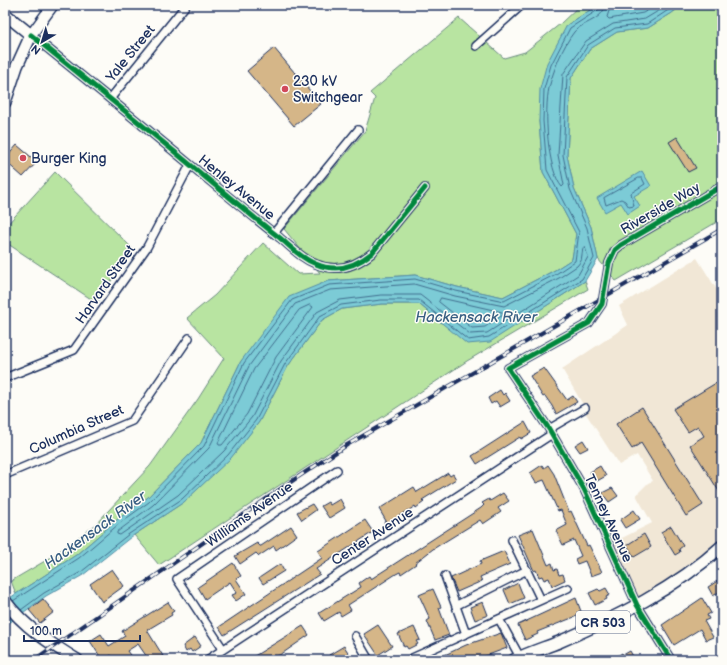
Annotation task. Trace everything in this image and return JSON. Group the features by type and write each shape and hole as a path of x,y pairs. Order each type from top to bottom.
{"main road":[{"path":"5,102 16,68 31,35 53,5"},
{"name":"Henley Avenue","path":"5,14 31,35"},
{"name":"CR 503","path":"518,659 637,605 694,570 722,546"},
{"path":"5,601 21,620 41,637 77,660"}],"street":[{"name":"Yale Street","path":"110,99 186,5"},
{"path":"476,46 522,5"},
{"name":"Henley Avenue","path":"31,35 274,233 304,257 316,264 335,268 350,266 364,259 372,253 425,188"},
{"path":"274,233 358,130"},
{"name":"Harvard Street","path":"5,378 74,350 147,247 190,165"},
{"name":"Riverside Way","path":"508,368 589,323 602,304 609,263 615,250 621,245 722,186"},
{"name":"Columbia Street","path":"5,475 132,421 189,338"},
{"name":"Tenney Avenue","path":"508,368 550,432 584,489 637,605 672,660"},
{"name":"Center Avenue","path":"207,660 585,408"},
{"name":"Williams Avenue","path":"223,649 177,579 337,470"},
{"path":"512,540 541,600"},
{"path":"456,605 526,570"},
{"path":"445,576 466,634"},
{"path":"412,658 568,588"},
{"path":"499,619 518,659"},
{"path":"355,636 369,660"}],"shaded area":[{"path":"697,258 722,298 722,546 637,605 608,545 652,523 636,495 648,483 653,481 637,455 619,465 583,409 585,408 562,369 628,325 619,306"}],"green space":[{"path":"580,5 598,5 567,25 539,121 543,172 576,234 572,259 555,270 503,297 457,287 415,275 328,281 241,361 201,443 147,498 118,519 76,555 16,594 11,581 50,558 94,526 150,466 198,399 224,358 187,318 215,295 263,243 298,274 320,273 284,229 365,131 375,98 370,93 459,18 504,58 525,52 560,24"},
{"path":"682,5 722,5 722,219 616,281 598,259 591,227 574,188 567,155 571,78 590,49 617,32 648,28"},
{"path":"55,172 132,248 97,303 5,242 5,227"},
{"path":"585,281 588,289 467,361 159,565 134,535 184,502 231,457 259,422 288,366 322,320 342,309 382,304 419,304 441,323 521,322"}],"water":[{"name":"Hackensack River","path":"598,5 682,5 648,28 617,32 590,49 571,78 567,155 574,188 591,227 598,259 585,281 490,342 467,344 419,304 382,304 342,309 322,320 288,366 259,422 231,458 184,502 131,537 83,575 46,596 5,626 5,601 76,555 118,519 147,498 201,443 241,361 289,297 328,281 415,275 457,287 503,297 555,270 572,259 576,234 543,172 539,121 540,89 547,63 567,25"},
{"path":"642,171 651,186 634,196 640,206 628,214 621,203 605,212 597,198"}],"building":[{"name":"230 kV Switchgear","path":"274,48 321,104 294,126 247,71"},
{"path":"677,137 696,168 688,172 669,142"},
{"path":"17,145 37,162 23,177 5,161"},
{"path":"544,368 567,400 573,396 577,402 556,414 552,406 545,396 543,397 530,376"},
{"path":"716,383 722,393 722,409 719,411 722,416 722,496 690,445 704,436 698,426 688,432 673,409"},
{"path":"500,390 503,395 505,393 510,401 500,407 496,401 491,404 488,398"},
{"path":"642,407 703,505 686,516 641,443 632,449 616,424"},
{"path":"525,422 531,433 521,439 520,437 477,464 472,456"},
{"path":"583,440 588,448 580,452 575,445"},
{"path":"542,465 544,468 548,465 554,474 569,512 571,511 587,546 589,545 602,572 591,576 585,561 577,564 575,559 581,556 574,540 563,545 556,531 567,525 561,510 558,511 544,480 536,483 530,473"},
{"path":"600,466 606,476 597,481 590,472"},
{"path":"448,473 450,476 453,474 456,479 422,500 424,502 416,508 415,506 393,520 391,522 392,524 387,527 384,522 386,521 379,509 414,487 417,492"},
{"path":"612,488 618,496 609,502 602,493"},
{"path":"503,493 509,501 498,508 501,512 483,524 480,520 433,549 415,563 416,564 401,574 400,572 396,574 348,605 351,610 341,616 339,612 324,621 319,613 361,587 359,583 369,576 371,579 481,508 484,505 482,503 489,499 490,501"},
{"path":"340,499 345,508 329,518 321,506 328,502 330,505"},
{"path":"312,504 316,510 302,520 297,512"},
{"path":"634,510 640,519 625,528 620,520"},
{"path":"365,520 373,532 316,569 320,574 224,635 219,627 322,558 318,551"},
{"path":"291,526 297,535 276,550 274,546 259,556 256,553 240,564 235,556 257,543 261,546"},
{"path":"671,526 683,546 679,549 680,552 675,555 661,532"},
{"path":"533,529 548,565 552,563 554,570 557,569 559,575 563,574 565,580 552,586 549,578 544,580 542,576 539,577 536,570 534,571 518,535"},
{"path":"644,534 651,547 634,557 627,545"},
{"path":"504,551 510,564 480,577 482,581 457,592 451,578 481,564 480,561"},
{"path":"233,563 241,576 236,579 246,594 236,601 232,595 237,593 230,582 205,599 198,587"},
{"path":"280,564 284,571 263,584 259,578"},
{"path":"112,569 124,586 102,602 90,584"},
{"path":"722,578 722,590 713,596 708,587"},
{"path":"518,583 524,598 510,604 504,590"},
{"path":"606,588 610,595 606,597 607,599 595,605 589,593 598,589 600,591"},
{"path":"433,589 441,607 439,608 449,635 435,640 427,621 430,619 419,595"},
{"path":"576,598 582,614 537,632 538,634 525,640 518,625"},
{"path":"702,598 711,613 707,615 709,619 704,621 713,637 706,640 700,629 674,645 662,625"},
{"path":"43,599 54,612 40,623 29,610"},
{"path":"168,602 174,611 171,613 172,615 147,630 163,656 157,660 149,660 138,644 127,651 132,658 128,660 114,660 111,655 105,660 103,657 101,658 90,641 101,634 109,646 125,636 122,631"},
{"path":"483,602 488,615 475,620 470,607"},
{"path":"378,625 392,646 378,655 364,634"},
{"path":"303,626 309,635 283,653 270,660 248,660"},
{"path":"414,627 420,640 416,641 418,644 408,649 406,646 404,647 398,634"},
{"path":"501,633 507,648 475,660 434,660 466,645"},
{"path":"195,637 201,646 192,652 190,649 186,652 183,646"},
{"path":"344,646 353,660 333,660 329,655"},
{"path":"630,651 635,660 611,660 622,653 623,655"}],"railway":[{"path":"34,660 295,479 347,445 722,229"}],"cycle path":[{"path":"31,35 247,212 306,259 316,264 324,267 339,268 353,265 366,258 372,253 425,188"},
{"path":"671,660 637,605 584,489 549,429 508,368 589,323 602,304 609,263 615,250 621,245 722,186"}],"place":[{"name":"230 kV Switchgear","path":"285,89"},
{"name":"Burger King","path":"23,158"}]}
